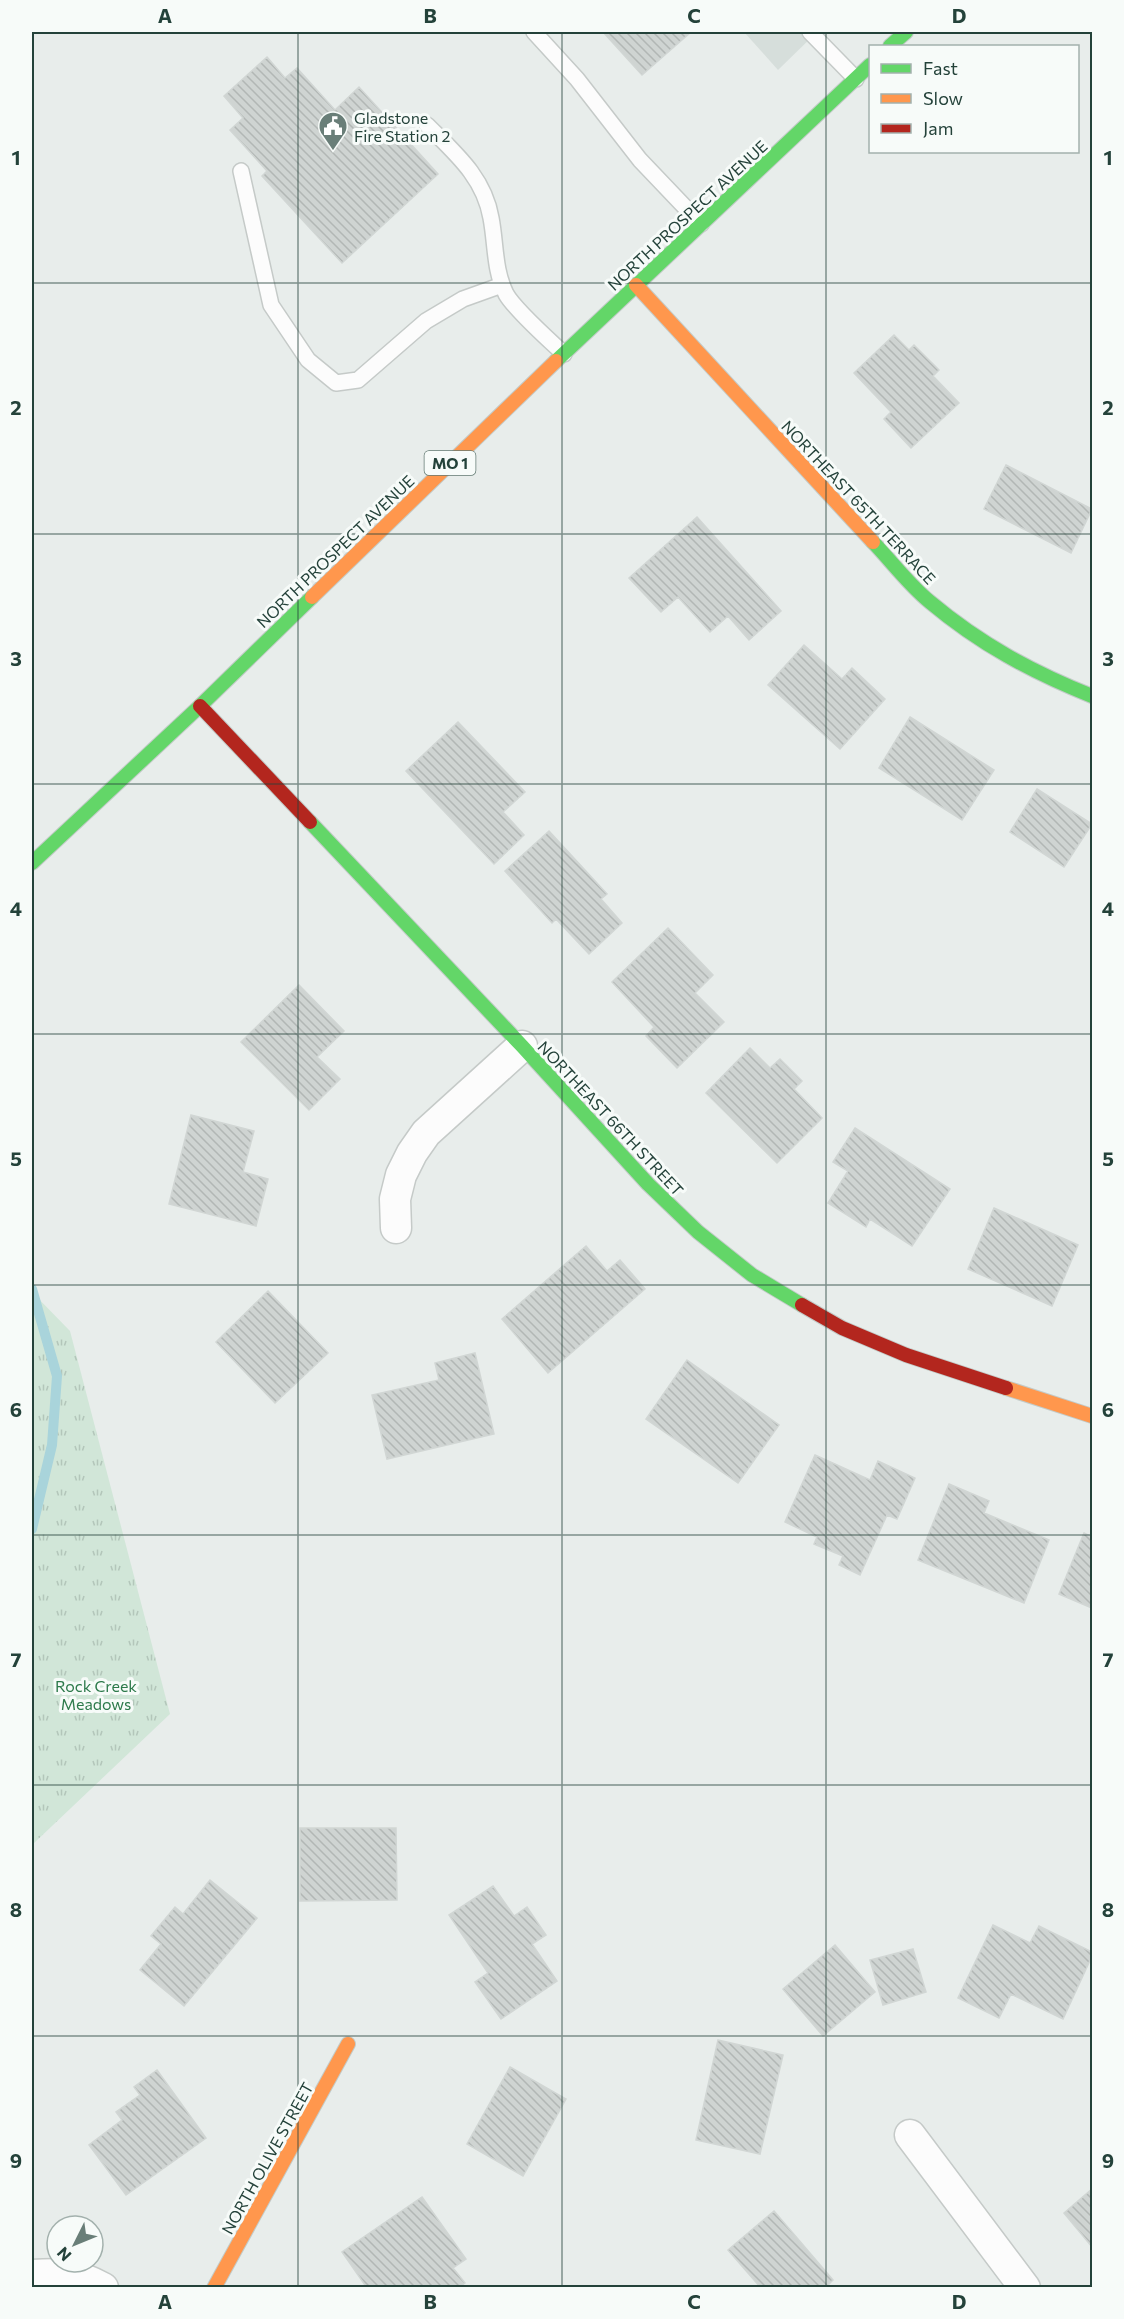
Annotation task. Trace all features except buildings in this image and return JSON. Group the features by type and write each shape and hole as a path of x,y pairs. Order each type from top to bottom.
{"street":[{"path":"891,45 906,32"},
{"name":"NORTH PROSPECT AVENUE","path":"32,863 200,706 636,285 869,66"},
{"name":"NORTHEAST 65TH TERRACE","path":"636,285 928,601 984,644 1047,678 1092,696"},
{"name":"NORTHEAST 66TH STREET","path":"200,706 522,1046 648,1184 698,1232 752,1275 842,1328 906,1355 1092,1416"},
{"path":"396,1228 395,1199 401,1175 412,1153 426,1133 522,1046"},
{"name":"NORTH OLIVE STREET","path":"214,2288 348,2044"},
{"path":"910,2135 1025,2288"},
{"path":"32,2275 57,2274 81,2277 103,2288"}],"lane":[{"path":"534,32 577,79 640,160 701,224"},
{"path":"810,32 856,79"},
{"path":"427,125 463,160 478,180 491,218 495,259 507,297 564,354"},
{"path":"241,171 271,305 308,360 336,383 358,380 426,321 462,299 502,285"}],"shaded area":[{"path":"744,32 817,32 778,70"}],"green space":[{"name":"Rock Creek Meadows","path":"32,1292 70,1331 170,1714 32,1845"}],"waterway":[{"path":"32,1289 57,1376 52,1445 32,1529"}],"traffic: fast":[{"path":"891,45 906,32"},
{"path":"556,361 869,66"},
{"path":"873,542 922,595 968,631 1007,656 1092,696"},
{"path":"32,863 200,706 312,597"},
{"path":"310,822 522,1046 648,1184 698,1232 752,1275 802,1305"}],"traffic: slow":[{"path":"636,285 873,542"},
{"path":"312,597 556,361"},
{"path":"1006,1388 1092,1416"},
{"path":"214,2288 348,2044"}],"traffic: jam":[{"path":"200,706 310,822"},
{"path":"802,1305 842,1328 906,1355 1006,1388"}],"place":[{"name":"Gladstone Fire Station 2","path":"333,152"}]}
